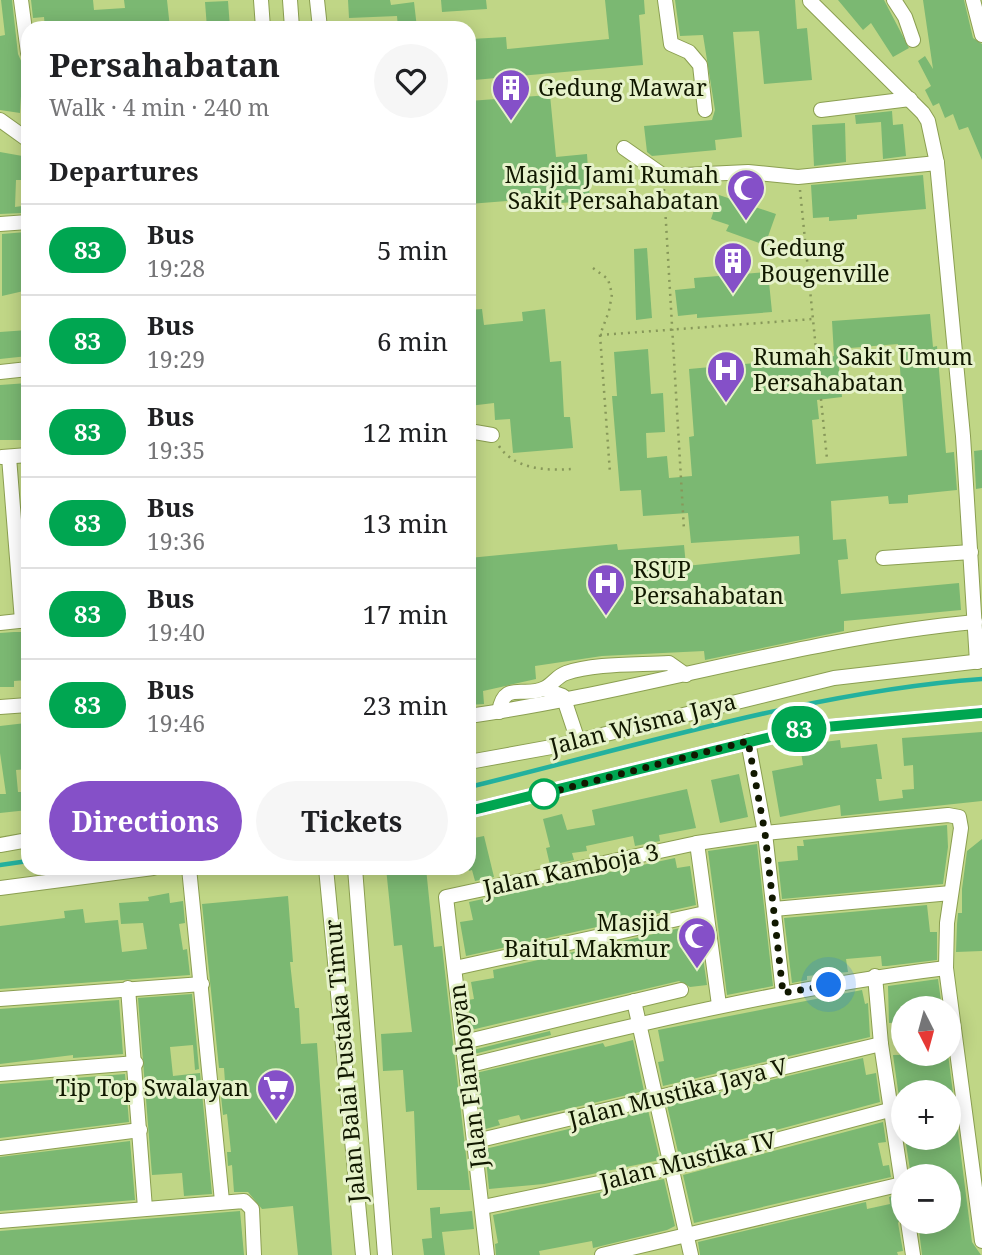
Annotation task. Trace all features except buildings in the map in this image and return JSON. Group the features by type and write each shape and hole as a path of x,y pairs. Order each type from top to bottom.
{"street":[{"path":"22,0 24,21"},
{"path":"261,0 262,21"},
{"path":"290,0 292,21"},
{"path":"317,0 319,21"},
{"path":"665,0 671,44 689,52 700,65 705,110"},
{"path":"894,0 905,17 913,40"},
{"path":"810,1 910,99 928,121 937,163 963,436 976,533 975,622 980,662"},
{"path":"976,5 982,35"},
{"path":"821,110 910,99"},
{"path":"0,120 21,135"},
{"path":"624,148 663,176 748,172 798,177 937,163"},
{"path":"0,224 21,222"},
{"path":"0,372 21,370"},
{"path":"476,432 492,435"},
{"path":"4,457 21,590"},
{"path":"883,558 975,556"},
{"path":"0,623 21,621"},
{"path":"476,715 566,700 897,630 975,622"},
{"name":"Jalan Wisma Jaya","path":"476,761 579,741 834,678 980,662"},
{"path":"544,689 565,673 594,669 669,663 687,675"},
{"path":"594,669 598,693"},
{"path":"499,712 501,700 507,694 544,689 556,691 566,700 579,741"},
{"path":"0,707 21,706"},
{"name":"Jalan Wisma Jaya","path":"476,809 803,729 982,713"},
{"path":"748,741 765,833 783,993"},
{"name":"Jalan Kamboja 3","path":"446,897 697,843 765,833 948,815 960,817 960,844 950,893"},
{"path":"0,845 21,841"},
{"path":"697,843 719,1005"},
{"path":"0,888 99,875"},
{"path":"190,875 222,1201"},
{"name":"Jalan Balai Pustaka Timur","path":"327,875 363,1255"},
{"name":"Jalan Balai Pustaka Timur","path":"356,875 385,1255"},
{"path":"774,909 950,893 946,968 982,1241"},
{"name":"Jalan Flamboyan","path":"446,897 487,1255"},
{"path":"455,968 705,913"},
{"path":"466,1066 719,1005 875,976 946,968"},
{"path":"875,976 881,1044 891,1103"},
{"path":"0,999 202,984"},
{"path":"128,988 136,1063 145,1208"},
{"path":"464,1042 681,990"},
{"path":"634,1001 658,1098 691,1255"},
{"name":"Jalan Mustika Jaya V","path":"476,1141 881,1044"},
{"path":"0,1074 136,1063"},
{"name":"Jalan Mustika IV","path":"483,1207 671,1168 891,1109"},
{"path":"0,1147 139,1130"},
{"path":"602,1255 891,1190"},
{"path":"0,1221 244,1201 252,1209 254,1255"},
{"path":"910,1234 913,1255"}],"path":[{"path":"663,176 684,530"},
{"path":"798,177 827,459"},
{"path":"593,268 608,279 612,294 610,312 600,335 610,473"},
{"path":"600,335 674,327 813,319"},
{"path":"492,435 505,455 519,462 547,471 571,469"}],"waterway":[{"path":"476,785 789,708 918,685 982,679"},
{"path":"0,865 21,862"}],"bus line":[{"name":"83","path":"476,809 803,729 982,713"}],"place":[{"name":"Gedung Mawar","path":"511,122"},
{"name":"Masjid Jami Rumah Sakit Persahabatan","path":"746,222"},
{"name":"Gedung Bougenville","path":"733,295"},
{"name":"Rumah Sakit Umum Persahabatan","path":"726,404"},
{"name":"RSUP Persahabatan","path":"606,617"},
{"name":"Masjid Baitul Makmur","path":"697,970"},
{"name":"Tip Top Swalayan","path":"276,1122"}],"route":[{"path":"544,794 540,795 748,741 765,833 783,993 829,985"}]}
